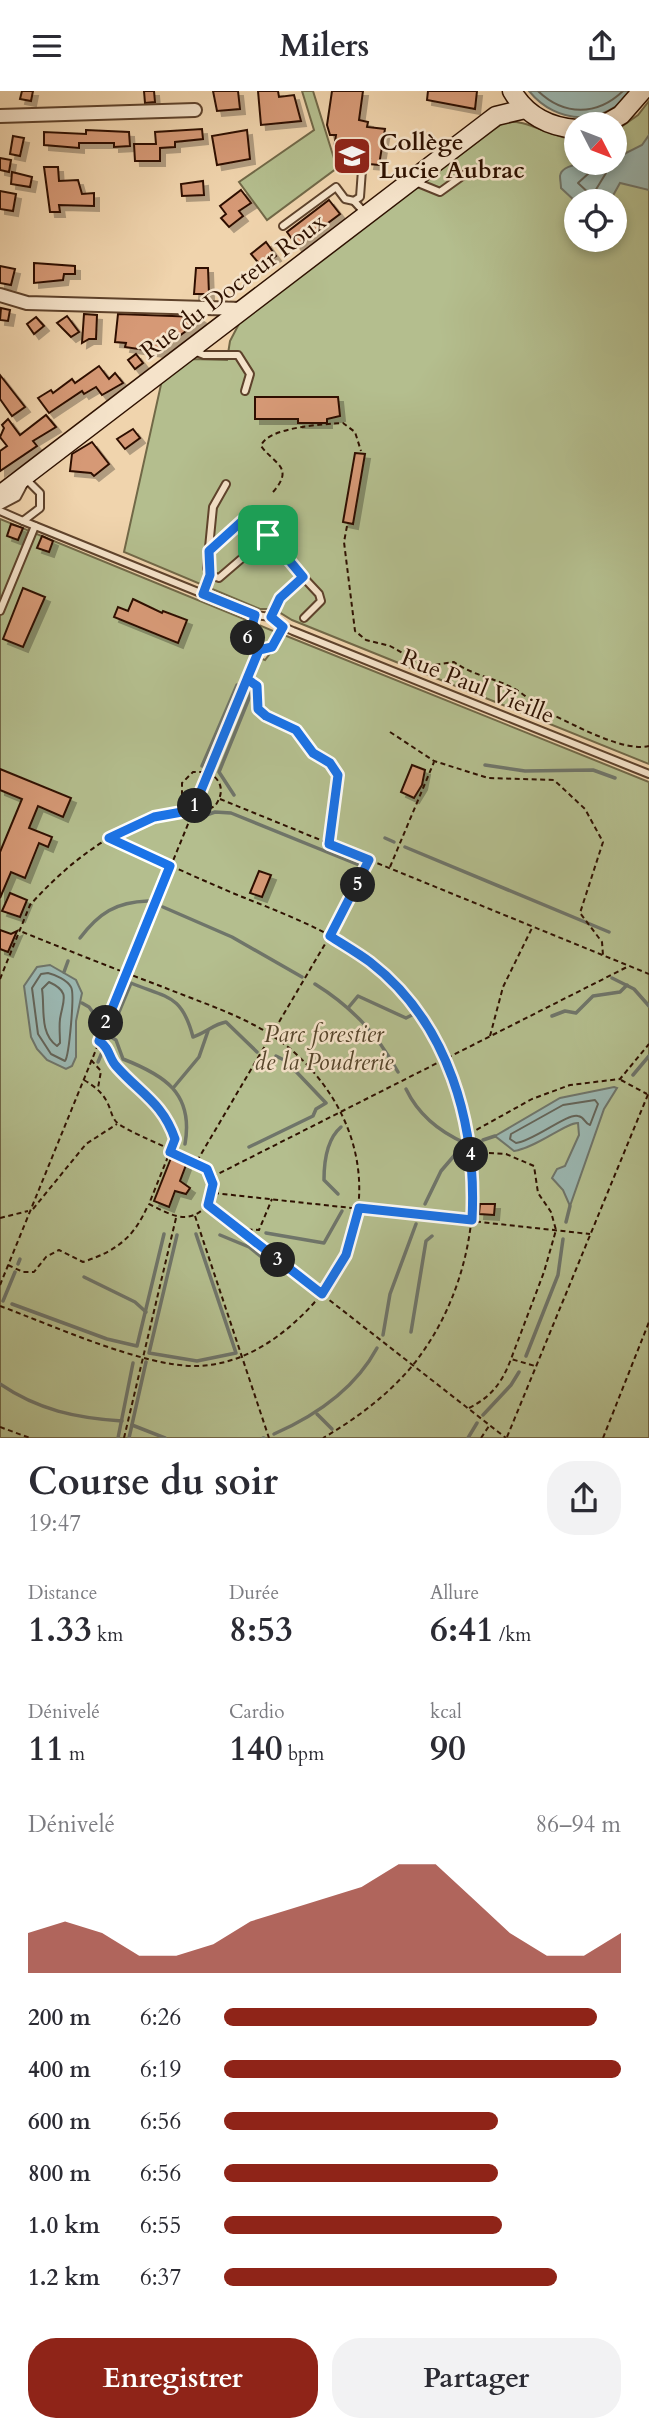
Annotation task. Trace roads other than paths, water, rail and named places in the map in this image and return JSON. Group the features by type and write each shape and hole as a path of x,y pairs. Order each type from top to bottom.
{"main road":[{"path":"510,91 526,109 542,121 564,126"},
{"name":"Rue du Docteur Roux","path":"0,495 243,309 360,208 411,180 496,116 510,91"},
{"path":"624,112 642,91"},
{"name":"Rue du Docteur Roux","path":"496,116 526,109"}],"street":[{"path":"0,116 195,110"},
{"path":"0,295 27,303 243,309"}],"lane":[{"path":"360,208 362,170"},
{"path":"411,180 440,192 465,174"},
{"path":"283,226 336,187 345,199 360,208"},
{"path":"189,350 204,355 238,355 250,374 245,391"},
{"path":"23,521 40,508 42,500 40,493 25,477 17,497 0,508 23,521 255,615 271,617 280,598 303,577"},
{"path":"203,594 210,575 213,507 226,484"},
{"path":"209,551 252,512 268,535 319,594 321,601 304,618"},
{"path":"0,611 35,526"},
{"path":"210,575 219,578 268,535"},
{"name":"Rue Paul Vieille","path":"271,617 283,627 649,775"}],"water":[{"path":"529,91 632,91 621,103 605,112 564,114 540,102"},
{"path":"649,135 649,190 620,183 617,189 564,191 561,188 560,176 564,170 564,175 627,175 627,152 642,145"},
{"path":"50,965 76,980 82,993 76,1021 76,1057 72,1066 66,1069 47,1060 31,1037 24,986 37,967"},
{"path":"617,1088 604,1109 570,1206 563,1190 552,1178 557,1169 565,1166 579,1135 578,1123 514,1151 495,1136 560,1098"}],"waterway":[{"path":"202,766 237,685"},
{"path":"234,795 219,772 252,691"},
{"path":"485,765 525,771 593,770 615,778"},
{"path":"198,818 215,812 231,813 359,865"},
{"path":"385,838 394,842"},
{"path":"405,847 609,932"},
{"path":"80,938 94,922 109,911 127,904 148,901"},
{"path":"163,907 232,937 302,977"},
{"path":"64,972 68,961"},
{"path":"612,978 634,989 649,1006"},
{"path":"185,1144 185,1111 173,1088 151,1072 123,1059 116,1040 109,1036 131,983 164,996 178,1005 189,1023 193,1037 226,1022 257,1052"},
{"path":"315,984 341,1002 362,1022 398,1072"},
{"path":"552,1016 565,1011 576,1013 593,996 620,992 627,985"},
{"path":"348,1008 358,996 406,1018 412,1015"},
{"path":"82,1003 89,1007 100,1022"},
{"path":"174,1087 199,1057 208,1031"},
{"path":"98,1062 103,1050"},
{"path":"249,1147 313,1116 316,1109 326,1103 286,1061 276,1056"},
{"path":"633,1075 649,1056"},
{"path":"406,1089 431,1121 465,1143 441,1171 425,1204"},
{"path":"338,1194 324,1180 324,1173 329,1145 341,1127"},
{"path":"483,1140 495,1136"},
{"path":"566,1222 570,1206"},
{"path":"266,1233 324,1243 342,1211"},
{"path":"383,1335 390,1294 416,1224"},
{"path":"12,1304 107,1339 137,1346 164,1234"},
{"path":"177,1235 149,1353 197,1361 236,1353 196,1234"},
{"path":"220,1235 249,1247 282,1273"},
{"path":"411,1332 426,1241 432,1236"},
{"path":"526,1356 558,1275 563,1239"},
{"path":"18,1264 20,1259"},
{"path":"3,1301 15,1272"},
{"path":"84,1277 135,1302 146,1312"},
{"path":"274,1434 333,1400 357,1376 377,1348"},
{"path":"129,1438 146,1362"},
{"path":"118,1438 133,1363"},
{"path":"483,1415 511,1385 519,1372"},
{"path":"0,1384 29,1400 58,1411 89,1418 122,1421"},
{"path":"317,1414 332,1429"},
{"path":"468,1438 477,1423"},
{"path":"132,1425 165,1438"}],"place":[{"name":"Collège Lucie Aubrac","path":"352,156"}],"park label":[{"name":"Parc forestier de la Poudrerie","path":"324,1048"}]}
